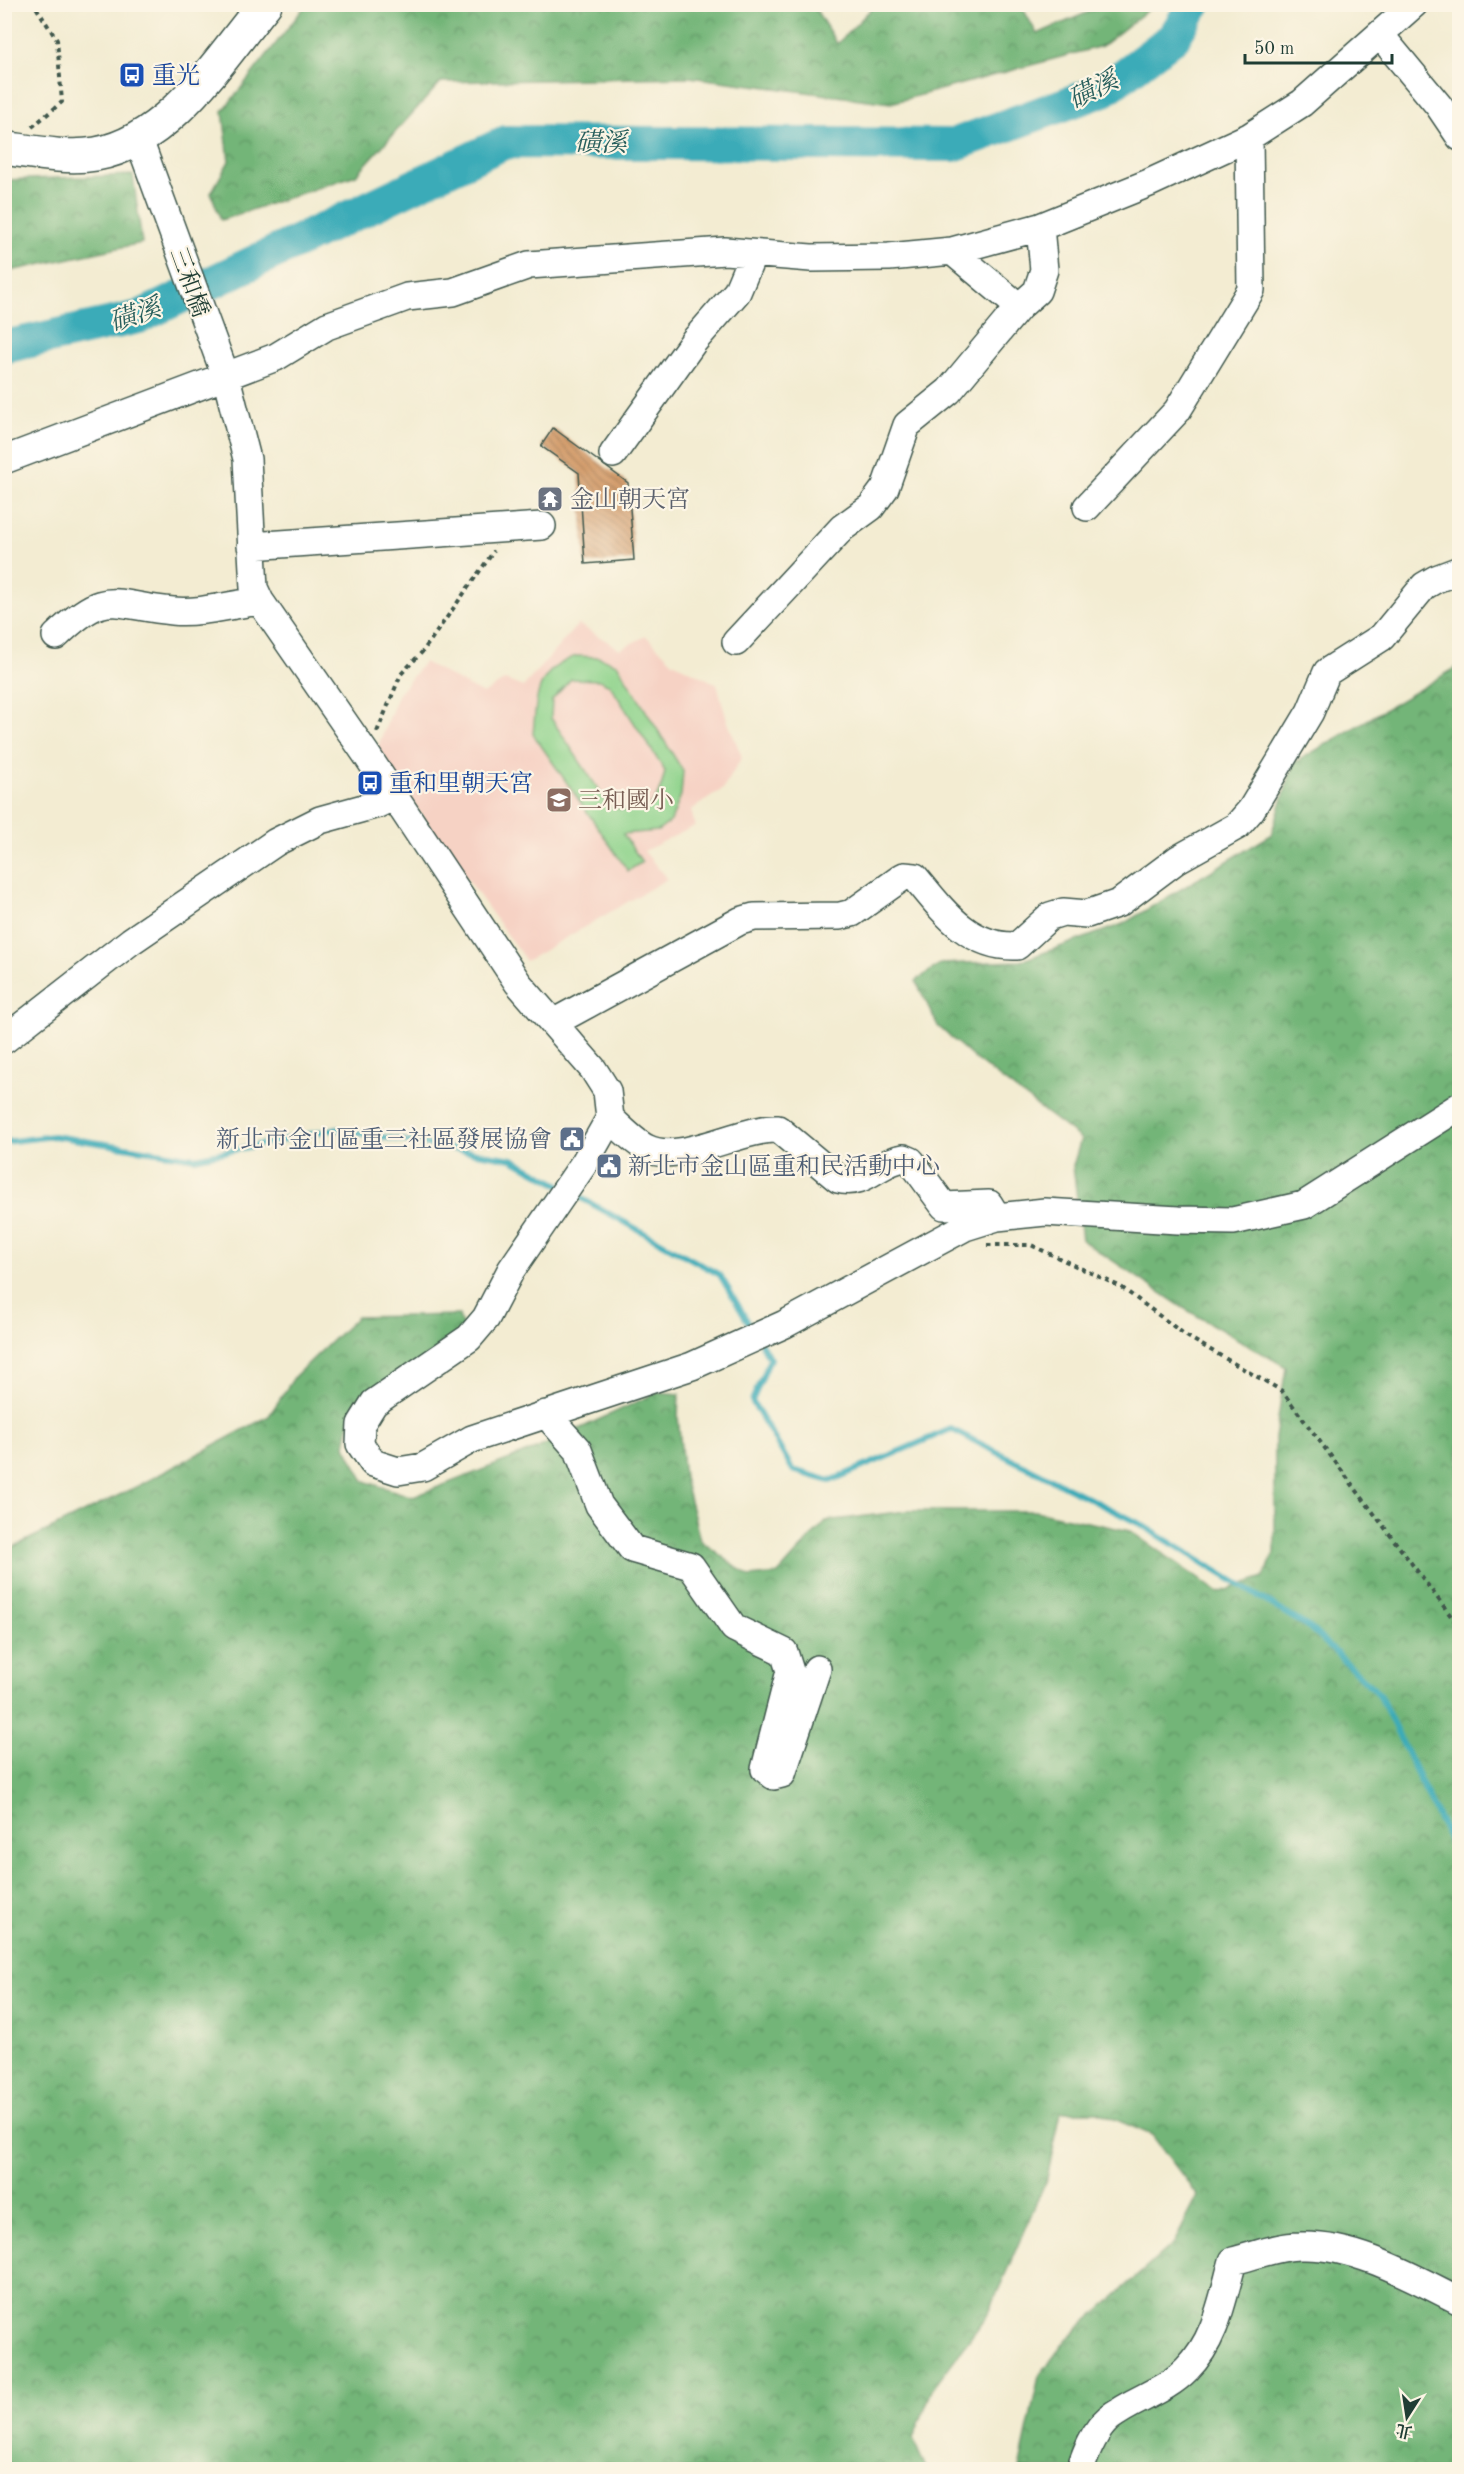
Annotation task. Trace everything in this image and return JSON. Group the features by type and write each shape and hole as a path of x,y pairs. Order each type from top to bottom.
{"main road":[{"path":"8,148 51,154 96,154 139,140 172,116 265,4"}],"street":[{"path":"4,460 223,371 276,357 337,322 407,297 453,292 529,265 725,251 811,258 889,257 952,251 1040,227 1149,183 1249,137 1302,103 1381,36 1414,4"},
{"path":"1381,36 1439,106 1460,137"},
{"path":"1087,507 1177,411 1251,290 1249,137"},
{"name":"三和橋","path":"139,140 223,371 247,459 254,588 260,601"},
{"path":"736,642 842,528 871,507 885,488 908,425 949,391 1019,307 1037,291 1044,270 1040,227"},
{"path":"952,251 1019,307"},
{"path":"613,454 694,341 737,292 753,254"},
{"path":"251,546 542,526"},
{"path":"554,1023 740,921 754,917 840,916 852,913 904,876 915,878 965,933 1000,947 1017,946 1050,916 1063,912 1087,914 1119,903 1178,859 1237,826 1251,810 1310,712 1327,672 1382,637 1424,586 1460,570"},
{"path":"56,636 80,613 100,603 129,602 174,611 260,601 366,754 518,983 593,1069 607,1091 610,1118 566,1189 511,1270 486,1318 469,1338 374,1403 361,1424 360,1444 373,1463 398,1471 423,1467 472,1440 692,1366 785,1324 964,1227 997,1217 1045,1212 1233,1221 1304,1205 1460,1106"},
{"path":"4,1040 131,942 276,842 320,820 378,804 393,797"},
{"path":"610,1118 646,1148 661,1152 678,1151 771,1128 778,1129 838,1179 846,1181 858,1181 904,1158 910,1161 944,1206 989,1204 997,1217"},
{"path":"546,1414 578,1450 599,1505 632,1549 691,1566 734,1628 784,1652 790,1671 765,1769 774,1776 782,1774 817,1668"},
{"path":"1080,2469 1088,2446 1108,2419 1164,2387 1187,2369 1211,2337 1233,2261 1300,2246 1349,2253 1389,2265 1460,2301"}],"path":[{"path":"8,148 62,102 57,40 34,4"},
{"path":"366,754 384,719 401,674 423,651 496,548"},
{"path":"982,1245 1031,1245 1121,1287 1188,1337 1282,1391 1460,1628"}],"shaded area":[{"name":"三和國小","path":"578,624 620,649 646,636 673,662 717,684 727,720 742,757 723,789 691,810 695,826 644,851 667,879 526,961 376,751 399,693 424,662 483,694 505,680 523,687"}],"green space":[{"path":"306,5 813,5 837,44 875,5 1021,5 1037,34 1105,5 1154,5 1102,46 891,103 689,77 441,82 356,175 221,220 211,193 229,161 223,111"},
{"path":"133,175 142,243 5,272 5,180"},
{"path":"576,656 598,657 617,664 683,771 681,795 671,821 658,831 623,834 642,862 628,871 533,734 541,686 545,677 563,662","holes":["571,679 599,680 610,685 665,771 659,793 649,806 642,809 633,811 610,807 551,718 552,700"]},
{"path":"1459,666 1459,2469 1019,2469 1039,2376 1067,2339 1174,2243 1198,2196 1152,2135 1098,2112 1061,2112 1047,2178 988,2314 932,2390 913,2439 926,2469 5,2470 5,1551 140,1485 269,1416 295,1376 357,1317 459,1315 463,1329 350,1419 345,1446 364,1481 413,1497 538,1448 658,1392 679,1394 678,1417 684,1478 700,1540 750,1577 778,1574 826,1521 907,1511 1035,1511 1130,1531 1219,1593 1263,1577 1275,1552 1275,1438 1286,1367 1182,1307 1082,1240 1073,1166 1081,1139 975,1059 938,1026 916,981 940,964 1021,961 1123,924 1271,835 1294,763"}],"building":[{"path":"553,428 628,483 634,560 585,564 579,473 541,446"}],"waterway":[{"name":"磺溪","path":"4,347 139,317 506,142 953,145 1104,90 1174,37 1194,4"},
{"path":"4,1142 54,1136 195,1158 335,1129 512,1159 561,1186"},
{"path":"572,1193 720,1275 754,1332"},
{"path":"761,1343 770,1359 752,1401 793,1470 830,1481 951,1429 1140,1524 1310,1628 1379,1694 1455,1853 1460,1853"}],"place":[{"name":"重光","path":"132,75"},
{"name":"金山朝天宮","path":"550,499"},
{"name":"重和里朝天宮","path":"370,783"},
{"name":"三和國小","path":"559,800"},
{"name":"新北市金山區重三社區發展協會","path":"572,1139"},
{"name":"新北市金山區重和民活動中心","path":"609,1166"}]}
